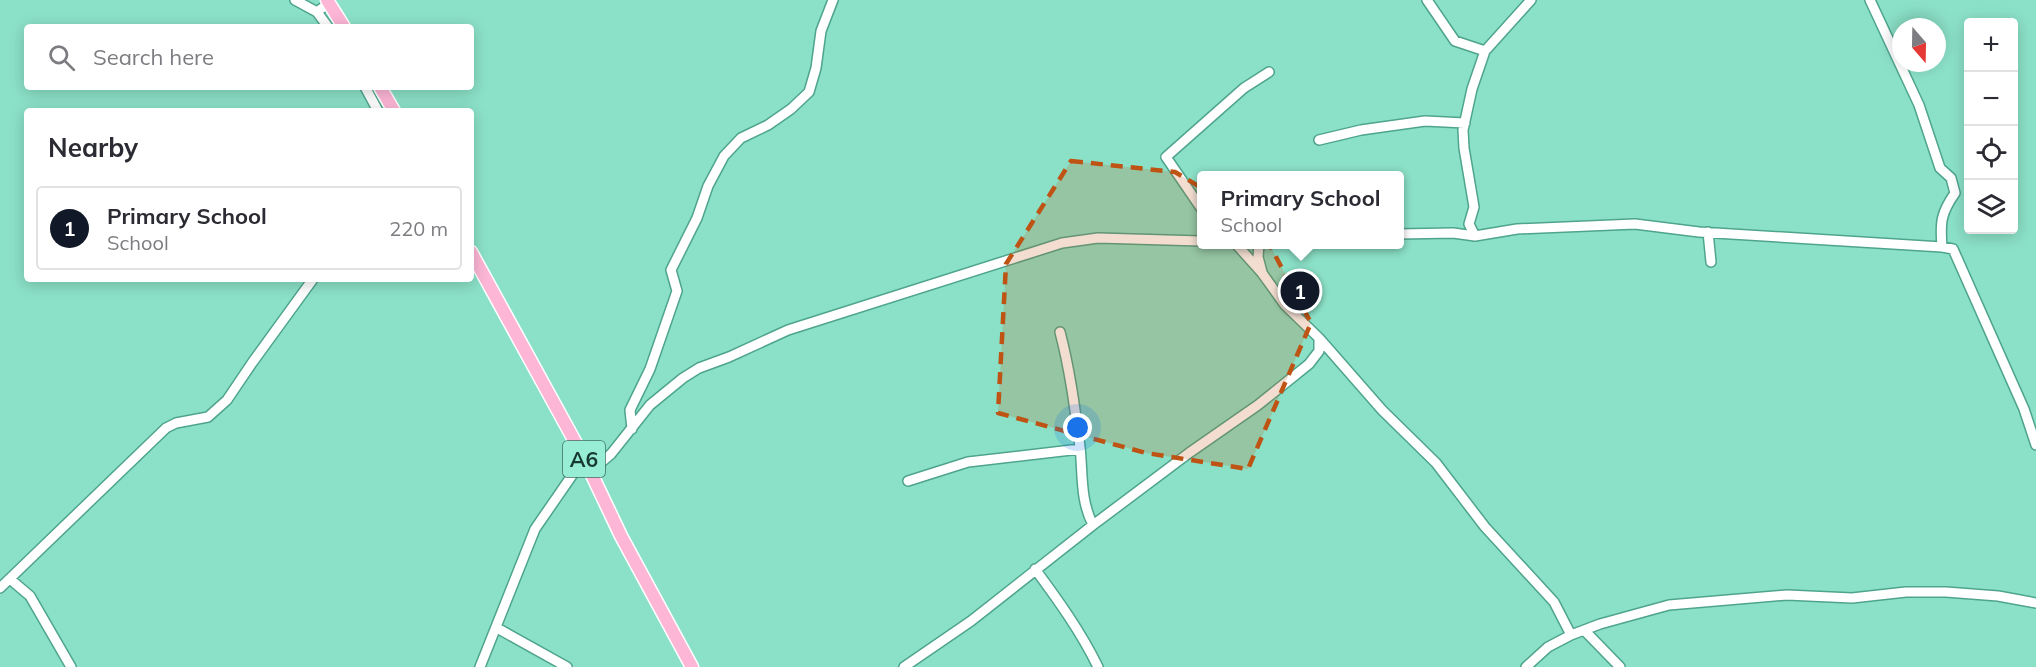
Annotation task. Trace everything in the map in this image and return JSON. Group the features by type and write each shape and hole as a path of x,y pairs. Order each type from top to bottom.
{"main road":[{"path":"328,1 342,24"},
{"path":"382,90 392,108"},
{"name":"A6","path":"474,257 591,471 621,536 692,667"}],"street":[{"path":"296,0 317,12 326,24"},
{"path":"632,429 630,410 650,369 677,291 671,270 697,218 708,186 724,156 741,138 768,125 791,109 809,92 816,69 820,31 833,0"},
{"path":"1427,0 1455,41 1485,51"},
{"path":"1475,236 1469,224 1474,207 1464,148 1465,123 1472,89 1485,51 1531,0"},
{"path":"1870,0 1919,105 1940,168 1951,178 1955,193 1945,208 1940,223 1942,247"},
{"path":"317,12 328,1"},
{"path":"1197,202 1166,157 1244,88 1269,72"},
{"path":"367,90 376,108"},
{"path":"1319,140 1361,130 1425,121 1465,123"},
{"path":"1452,233 1469,224"},
{"path":"1404,234 1452,233 1475,236 1517,229 1635,224 1708,232 1953,249 2024,409 2036,445"},
{"path":"1708,232 1711,262"},
{"path":"591,471 611,454 650,405 683,378 699,368 788,330 1062,243 1098,238 1197,241"},
{"path":"1240,249 1262,273 1285,305 1319,338 1382,410 1436,463 1485,528 1554,602 1571,635"},
{"path":"1258,249 1262,273"},
{"path":"0,588 166,428 176,423 208,417 227,400 311,282"},
{"path":"1060,332 1069,367 1080,449 1082,485 1088,514 1093,525"},
{"path":"904,667 971,621 1093,525 1258,405 1309,364 1319,351 1319,338"},
{"path":"908,481 968,462 1080,449"},
{"path":"480,667 535,529 584,458"},
{"path":"1035,569 1057,598 1098,667"},
{"path":"10,579 30,596 71,667"},
{"path":"1526,667 1548,647 1571,635 1669,605 1787,596 1852,598 1906,592 1998,596 2036,603"},
{"path":"496,628 567,667"},
{"path":"1584,630 1620,667"}],"highlighted area":[{"path":"1071,161 1175,172 1257,221 1311,323 1248,469 1146,453 998,413 1006,264"}],"place":[{"name":"Primary School","path":"1300,291"}]}
